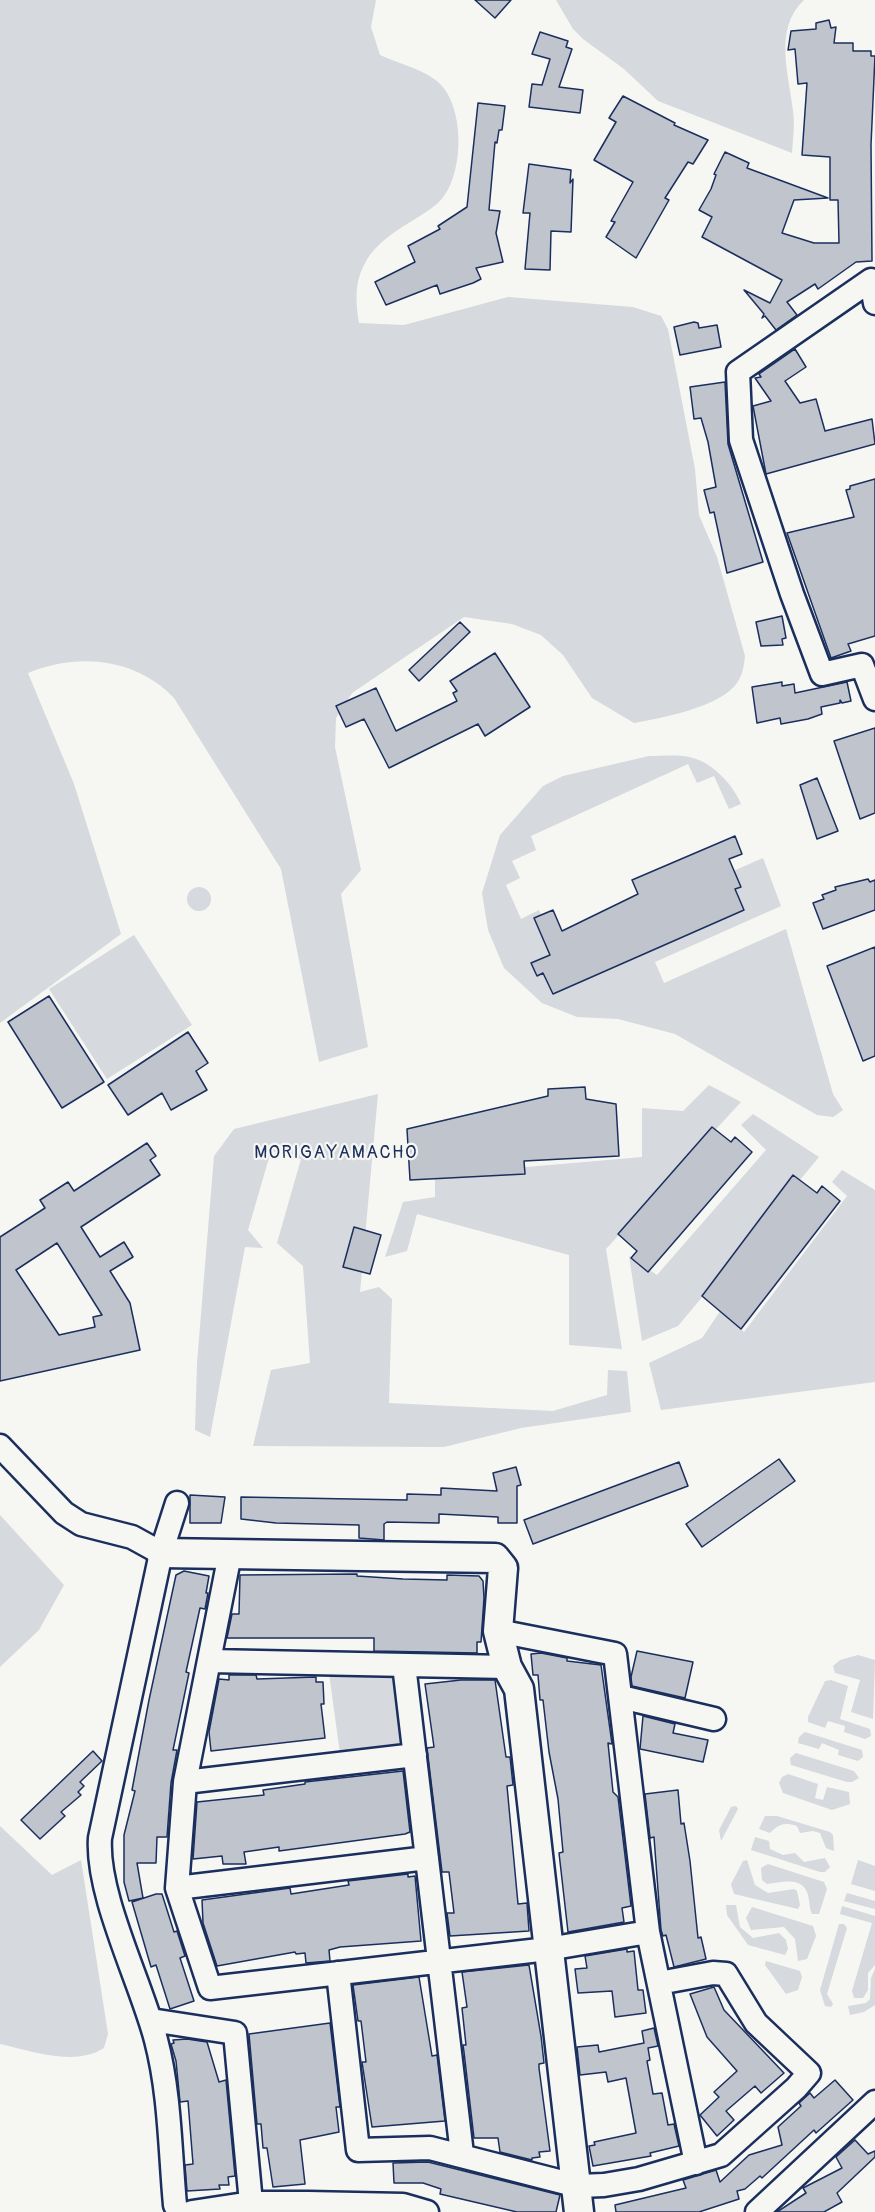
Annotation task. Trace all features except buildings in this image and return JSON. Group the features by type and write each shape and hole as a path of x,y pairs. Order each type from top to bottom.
{"street":[{"path":"875,303 871,280 738,372 741,440 792,594 822,674 862,665 875,699"},
{"path":"0,1446 64,1513 81,1524 132,1537 161,1553 495,1558 503,1568 498,1631 507,1666 519,1689 579,2199"},
{"path":"177,1503 161,1553 100,1838 99,1856 108,1896 151,2020 164,2080 175,2205 179,2212"},
{"path":"230,1554 185,1782 177,1888 210,1988 548,1949 648,1932"},
{"path":"498,1631 615,1654 648,1932 696,2163"},
{"path":"210,1661 507,1666"},
{"path":"404,1665 462,2154"},
{"path":"621,1697 714,1719"},
{"path":"185,1782 415,1755"},
{"path":"177,1888 427,1858"},
{"path":"338,1973 358,2150 430,2148 462,2154 579,2199 721,2155 796,2088 809,2073 756,2023 726,1974 714,1973 659,1983"},
{"path":"151,2020 235,2033 251,2203"},
{"path":"767,2209 875,2102"},
{"path":"192,2212 251,2203 403,2205 427,2212"}],"shaded area":[{"path":"0,0 376,0 371,27 380,55 418,70 438,82 447,93 454,108 458,143 453,178 446,193 428,211 387,238 370,255 364,265 357,294 359,323 404,325 508,297 633,307 661,316 668,329 695,469 699,515 717,557 745,656 741,676 729,691 718,699 690,710 634,723 592,698 563,655 541,635 512,624 464,617 352,693 336,718 335,747 361,870 341,894 368,1047 319,1062 281,869 174,698 142,674 124,667 86,661 66,662 28,673 74,784 121,934 0,1023"},
{"path":"556,0 804,0 794,12 786,38 785,52 794,116 792,153 658,101 624,69 583,39 573,29"},
{"path":"649,756 683,756 701,761 722,776 741,804 729,809 714,776 697,783 688,764 531,836 536,850 512,861 520,878 506,885 521,919 539,910 556,949 763,858 781,906 655,962 664,983 786,929 833,1094 843,1110 833,1117 817,1115 675,1034 618,1019 577,1017 542,1003 504,968 488,930 482,893 500,835 543,786 563,776"},
{"path":"199,887 204,888 210,894 210,904 204,910 199,911 194,910 188,904 187,899 188,894 194,888"},
{"path":"134,935 192,1025 107,1079 49,989"},
{"path":"709,1085 741,1102 606,1249 622,1349 569,1345 569,1255 417,1214 407,1251 385,1257 403,1202 435,1197 435,1175 642,1157 642,1108 683,1111"},
{"path":"378,1094 360,1292 379,1287 392,1299 389,1403 553,1411 607,1395 608,1370 627,1371 631,1412 521,1428 444,1447 253,1446 271,1370 310,1363 303,1266 277,1243 301,1159 271,1151 248,1230 263,1248 245,1247 210,1437 195,1430 197,1363 214,1156 234,1129"},
{"path":"753,1114 819,1157 678,1326 642,1341 629,1256 657,1275 766,1150 741,1125"},
{"path":"842,1170 875,1190 875,1382 661,1410 649,1363 702,1338 721,1310 744,1332 847,1196 832,1182"},
{"path":"0,1515 64,1585 39,1630 0,1667"},
{"path":"858,1655 875,1660 873,1719 851,1712 860,1680 835,1673 833,1666 840,1660"},
{"path":"329,1673 389,1675 398,1683 405,1737 398,1748 340,1754"},
{"path":"831,1680 848,1686 840,1719 870,1729 871,1736 865,1739 844,1732 845,1726 828,1721 825,1728 808,1722 808,1717 825,1681"},
{"path":"805,1732 862,1750 863,1757 858,1761 838,1755 839,1750 822,1743 819,1749 798,1743 799,1737"},
{"path":"796,1753 854,1771 859,1778 847,1782 791,1765 790,1758"},
{"path":"788,1774 818,1784 815,1798 823,1800 827,1787 849,1792 850,1804 832,1810 783,1793 779,1783 782,1777"},
{"path":"736,1806 738,1809 721,1841 719,1830 731,1807"},
{"path":"765,1816 777,1816 830,1832 833,1835 834,1851 826,1848 820,1833 813,1831 800,1833 797,1826 782,1825 770,1833 759,1829"},
{"path":"0,1826 52,1875 81,1860 108,2034 104,2048 92,2054 53,2056 0,2044"},
{"path":"755,1837 769,1841 770,1849 783,1855 795,1853 804,1862 825,1858 830,1867 825,1872 820,1872 751,1850"},
{"path":"747,1860 755,1885 768,1893 794,1889 797,1891 800,1905 798,1909 734,1894 731,1884 743,1861"},
{"path":"858,1860 875,1866 875,1891 851,1884"},
{"path":"768,1864 824,1882 827,1889 819,1914 812,1914 808,1895 802,1885 791,1882 767,1884 762,1880 761,1868"},
{"path":"847,1893 875,1901 875,1909 844,1901"},
{"path":"726,1905 736,1905 740,1927 753,1938 779,1933 786,1940 788,1949 785,1955 748,1945 727,1915"},
{"path":"842,1906 875,1916 875,1965 868,1973 868,1990 863,1998 854,1998 852,1991 872,1923 840,1914"},
{"path":"752,1907 813,1926 816,1936 807,1959 798,1961 795,1939 784,1927 751,1930 746,1918"},
{"path":"839,1924 844,1924 847,1928 827,1994 833,2004 831,2007 825,2006 820,1990"},
{"path":"766,1961 800,1971 802,1977 798,1990 786,1994 765,1965"},
{"path":"875,1969 875,2005 864,2012 850,2015 848,2006 866,2003 870,1999 871,1978"}],"district":[{"name":"MORIGAYAMACHO","path":"336,1153"}]}
